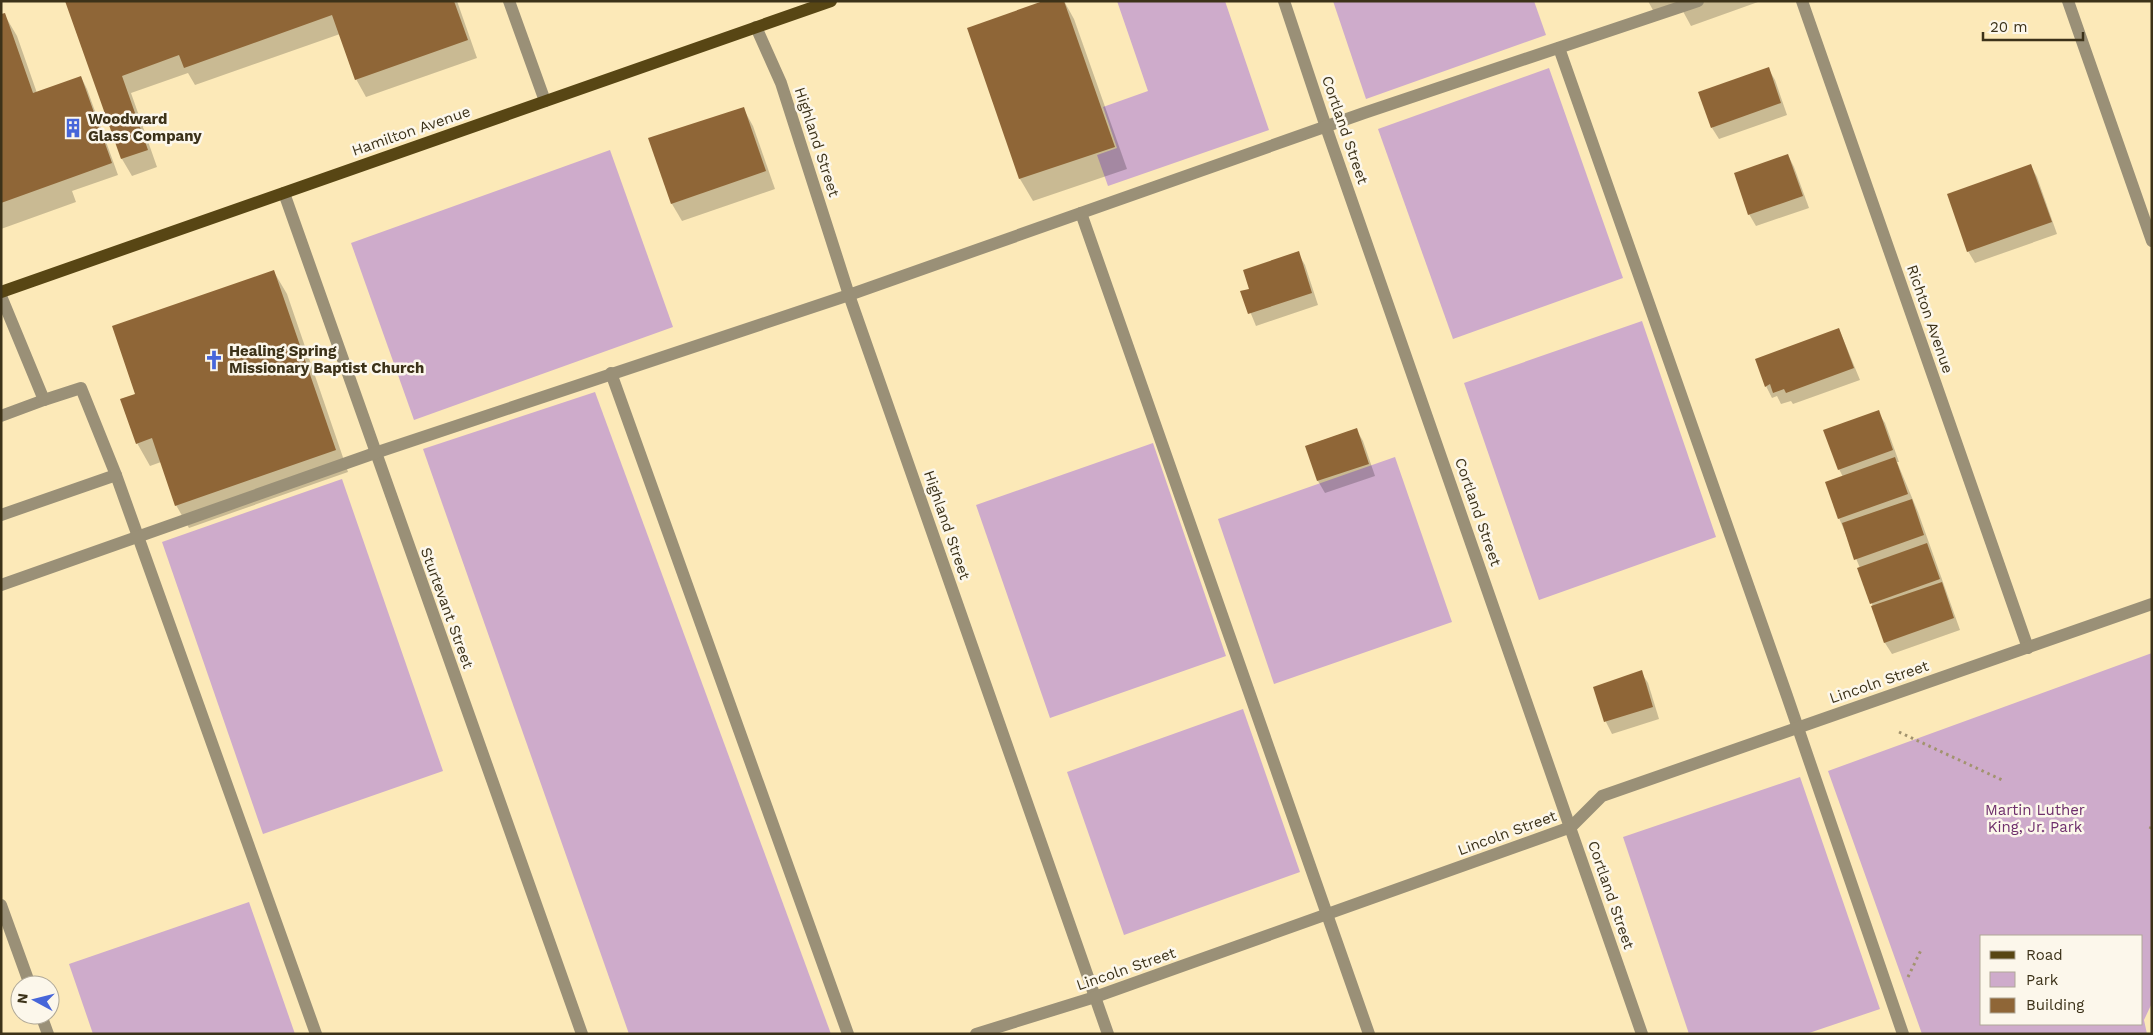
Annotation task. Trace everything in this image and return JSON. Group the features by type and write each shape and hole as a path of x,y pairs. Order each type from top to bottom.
{"main road":[{"name":"Hamilton Avenue","path":"1,292 832,1"}],"street":[{"path":"509,1 545,101"},
{"name":"Cortland Street","path":"1284,1 1326,127 1642,1034"},
{"path":"1,585 375,453 850,295 1326,127 1698,1"},
{"name":"Richton Avenue","path":"1802,1 2028,648"},
{"path":"2068,1 2152,241"},
{"name":"Highland Street","path":"756,28 781,83 850,295 1108,1034"},
{"path":"1559,48 1788,696 1797,728 1903,1034"},
{"name":"Sturtevant Street","path":"284,193 582,1034"},
{"path":"1081,213 1369,1034"},
{"path":"1,296 44,400"},
{"path":"611,373 848,1034"},
{"path":"1,416 81,388 116,475 316,1034"},
{"path":"1,515 116,475"},
{"name":"Lincoln Street","path":"976,1034 1095,997 1571,827 1602,796 2152,604"},
{"path":"1,905 26,975"}],"path":[{"path":"1898,732 2002,780"}],"green space":[{"path":"1117,1 1225,1 1269,130 1108,186 1097,155 1117,148 1103,107 1148,91"},
{"path":"1333,1 1534,1 1546,35 1366,99"},
{"path":"1549,68 1623,278 1453,339 1378,129"},
{"path":"610,150 673,327 414,420 351,243"},
{"path":"1642,321 1716,537 1539,600 1464,383"},
{"path":"595,392 831,1034 629,1034 423,449"},
{"path":"1153,443 1226,656 1050,718 976,505"},
{"path":"1395,457 1452,622 1274,684 1218,519"},
{"path":"342,479 443,771 263,834 162,542"},
{"name":"Martin Luther King, Jr. Park","path":"2152,653 2152,1003 2144,1020 2147,1034 1922,1034 1828,771"},
{"path":"1243,709 1300,872 1124,935 1067,772"},
{"path":"1800,777 1880,1009 1806,1034 1689,1034 1623,837"},
{"path":"249,902 295,1034 93,1034 69,964"}],"building":[{"path":"65,1 454,1 468,40 355,80 332,15 184,68 179,55 122,76 148,150 121,159"},
{"path":"1043,1 1064,1 1115,147 1019,179 967,28"},
{"path":"5,13 33,93 81,76 112,163 1,203 1,14"},
{"path":"1769,67 1781,103 1711,128 1698,92"},
{"path":"744,107 766,171 671,204 648,138"},
{"path":"1788,154 1803,196 1748,215 1734,173"},
{"path":"2031,164 2052,222 1967,252 1947,194"},
{"path":"1299,251 1312,293 1248,314 1240,291 1249,289 1243,270"},
{"name":"Healing Spring Missionary Baptist Church","path":"274,270 336,450 175,506 152,438 136,444 120,399 135,394 112,326"},
{"path":"1839,328 1854,368 1786,393 1784,389 1773,393 1770,384 1765,387 1755,359"},
{"path":"1879,410 1893,450 1838,470 1823,430"},
{"path":"1357,428 1369,464 1317,481 1305,446"},
{"path":"1895,457 1908,494 1838,519 1825,482"},
{"path":"1912,499 1924,535 1854,560 1842,523"},
{"path":"1927,543 1940,579 1870,604 1857,568"},
{"path":"1942,582 1954,618 1884,643 1871,606"},
{"path":"1642,670 1653,707 1604,722 1593,687"}],"place":[{"name":"Woodward Glass Company","path":"73,128"},
{"name":"Healing Spring Missionary Baptist Church","path":"214,360"}]}
